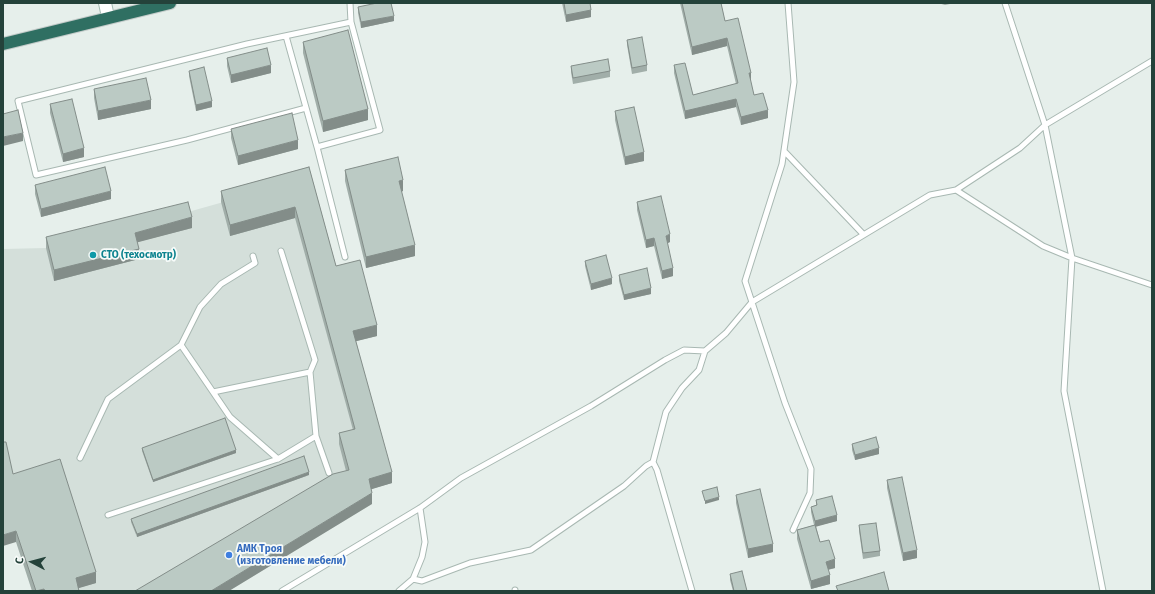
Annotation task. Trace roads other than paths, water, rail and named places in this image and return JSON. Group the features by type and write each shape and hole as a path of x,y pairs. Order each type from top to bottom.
{"highway":[{"path":"3,44 170,3"}],"main road":[{"path":"105,3 108,18"}],"lane":[{"path":"317,147 380,130 351,22 350,3"},
{"path":"788,3 794,82 782,164 745,281 785,403 810,469 810,493 793,530"},
{"path":"1005,3 1045,125 1072,258 1064,391 1103,591"},
{"path":"306,108 187,140 36,175 18,100 351,22"},
{"path":"286,36 317,147 345,257"},
{"path":"692,591 657,470 653,462 666,412 682,388 699,370 705,351 726,333 752,302 930,195 956,190 1020,148 1045,125 1152,61"},
{"path":"784,151 863,234"},
{"path":"956,190 1043,246 1072,258 1152,285"},
{"path":"281,251 315,360 310,372 316,436 329,473"},
{"path":"80,458 108,399 182,345 200,307 221,284 255,263 254,256"},
{"path":"182,345 230,417 278,459"},
{"path":"282,591 420,508 461,478 591,406 665,360 684,350 705,351"},
{"path":"213,392 310,372"},
{"path":"108,515 278,459 316,436"},
{"path":"413,579 422,581 470,563 531,550 624,486 646,466 653,462"},
{"path":"399,591 413,579 422,557 425,542 420,508"}],"place":[{"name":"СТО (техосмотр)","path":"93,255"},
{"name":"АМК Троя (изготовление мебели)","path":"229,555"}]}
